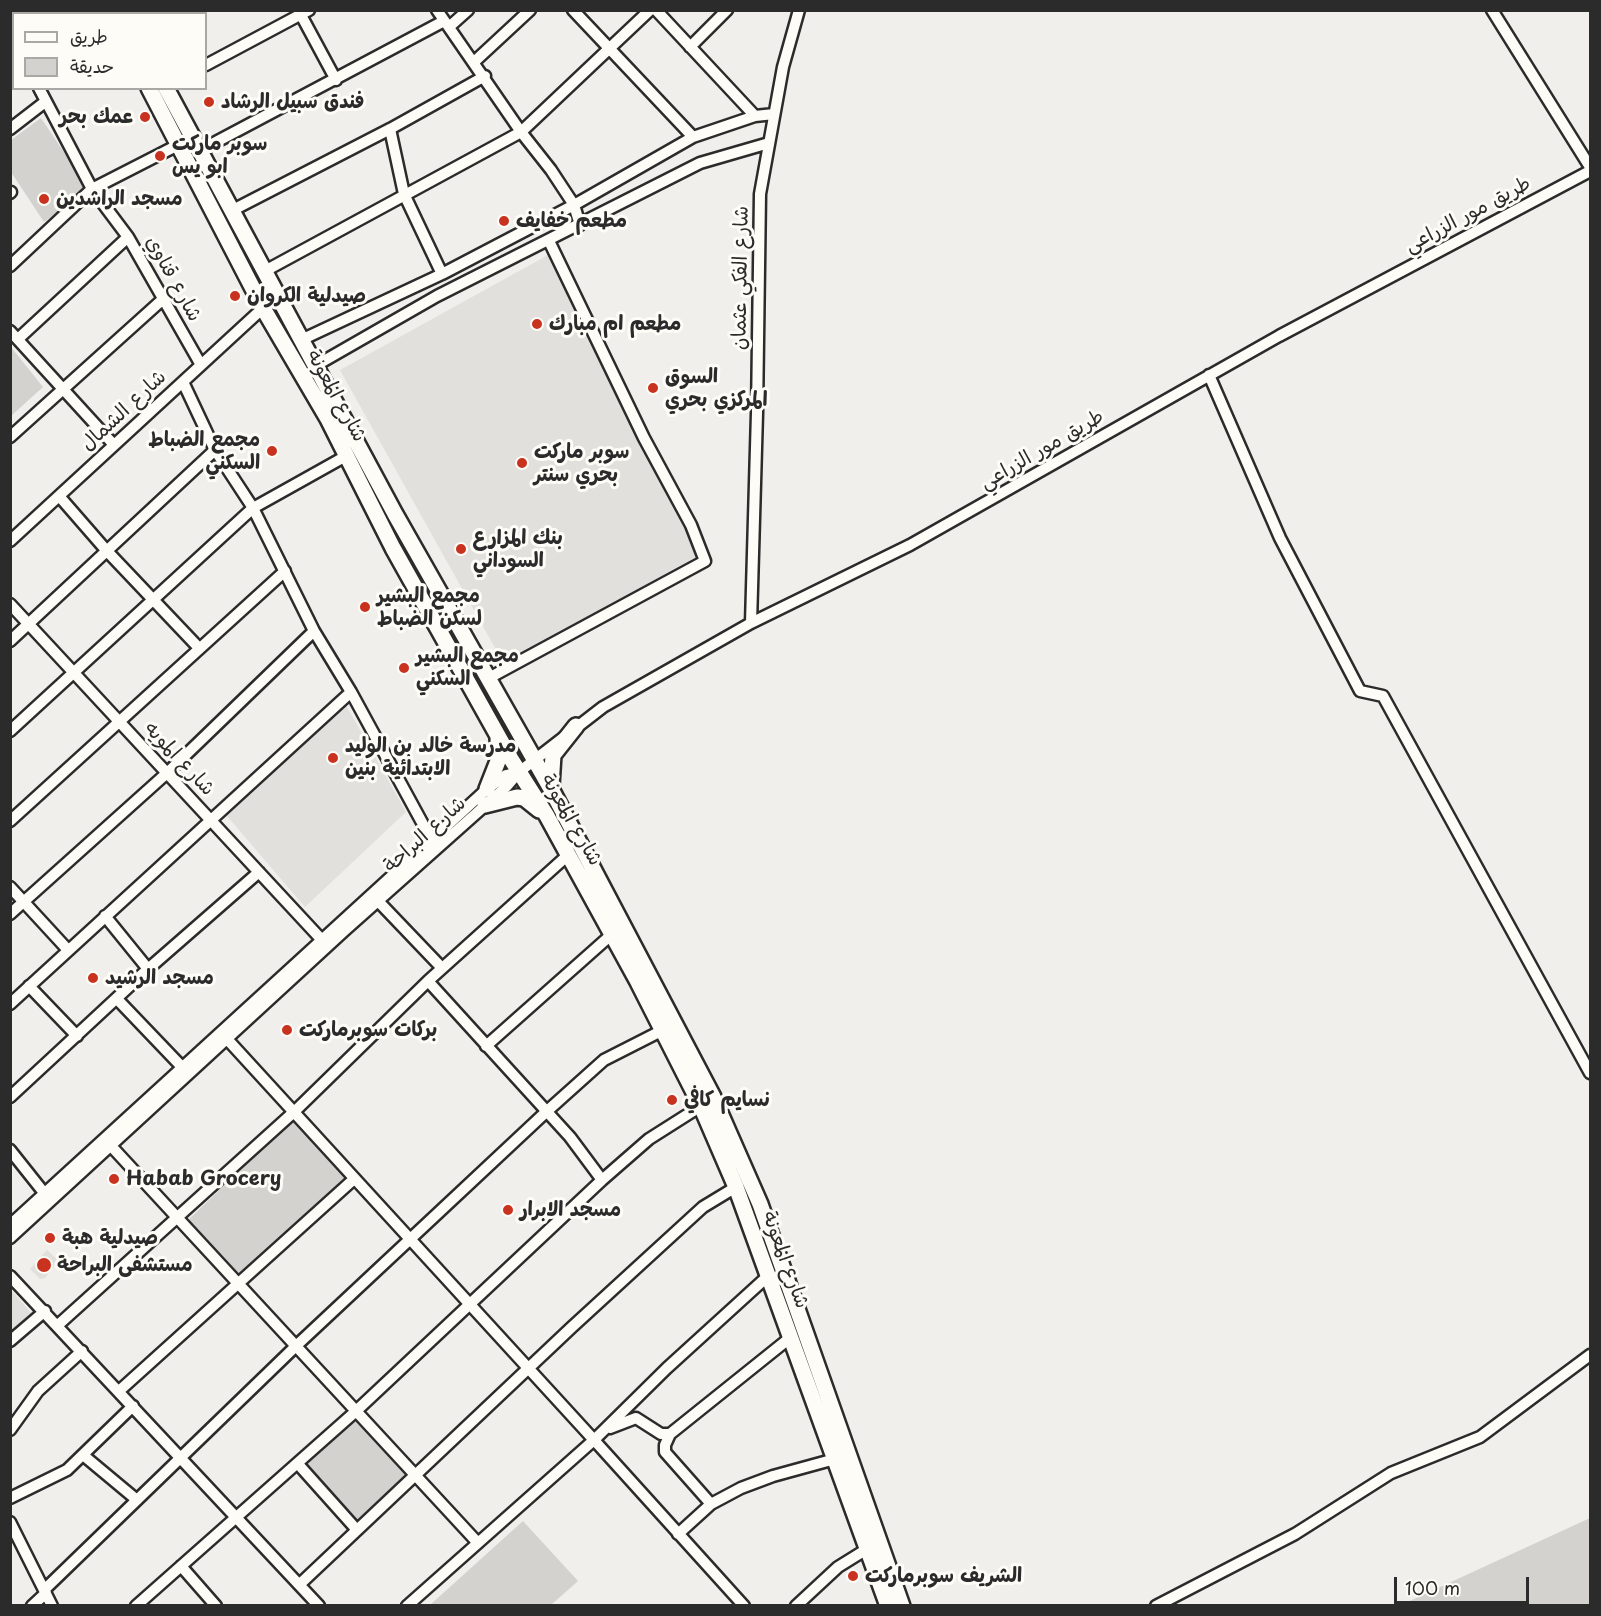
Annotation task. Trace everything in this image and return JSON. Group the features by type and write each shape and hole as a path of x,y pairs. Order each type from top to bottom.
{"highway":[{"name":"شارع المعونة","path":"150,90 263,308 335,417 551,789 731,1135 760,1204 902,1605"},
{"name":"شارع المعونة","path":"167,90 315,366 335,417 345,456 393,548 519,772 547,816 663,1030 700,1106 736,1187 888,1605"},
{"path":"551,789 553,755 576,726"},
{"path":"487,789 500,756 497,733"},
{"path":"485,805 503,799 524,798 547,816"}],"street":[{"path":"437,10 574,205 580,225"},
{"path":"199,151 446,24 468,10"},
{"path":"474,62 530,10"},
{"path":"573,10 693,137"},
{"path":"263,272 521,132 650,10"},
{"path":"656,10 755,116"},
{"path":"690,47 727,10"},
{"name":"شارع الفكي عثمان","path":"751,623 760,194 783,67 799,10"},
{"path":"1492,10 1590,169"},
{"path":"207,64 305,13 336,80"},
{"path":"231,211 390,129 485,76"},
{"name":"شارع قناوي","path":"40,90 92,189 128,237 201,365"},
{"path":"10,129 45,102"},
{"path":"300,340 442,274 574,205 693,137 755,116 774,114"},
{"path":"390,129 404,194 442,274"},
{"path":"315,366 436,296 700,163 769,143"},
{"path":"10,266 92,189 178,145"},
{"name":"طريق مور الزراعي","path":"519,772 576,726 615,699 751,623 910,545 1209,375 1590,169"},
{"path":"114,446 14,335 128,237"},
{"path":"487,679 705,561 691,525 644,438 549,241"},
{"path":"10,436 162,300"},
{"name":"شارع الشمال","path":"10,541 263,308"},
{"path":"1209,375 1280,538 1360,691 1383,696 1590,1072"},
{"path":"183,382 215,450 253,508 314,631 351,692 431,839"},
{"path":"10,641 215,450"},
{"path":"10,731 253,508 345,456"},
{"path":"59,496 106,550 199,648"},
{"path":"11,820 285,571"},
{"name":"شارع المويه","path":"10,604 321,939"},
{"path":"10,914 167,773 314,631"},
{"path":"10,1004 351,692"},
{"name":"شارع البراحة","path":"10,1225 487,789 506,775 519,772"},
{"name":"شارع البراحة","path":"10,1238 507,786 519,772"},
{"path":"58,1325 295,1111 428,981 568,855"},
{"path":"10,1097 148,969 258,872"},
{"path":"10,887 68,950"},
{"path":"378,901 442,968"},
{"path":"105,916 148,969"},
{"path":"486,1046 611,935"},
{"path":"428,981 570,1137 602,1180"},
{"path":"29,986 77,1036"},
{"path":"117,999 182,1067"},
{"path":"32,1605 297,1345 546,1112 604,1060 663,1030"},
{"path":"227,1039 530,1368 744,1605"},
{"path":"136,1605 356,1412 602,1180 649,1139 700,1106"},
{"path":"112,1147 478,1543"},
{"path":"10,1150 45,1194"},
{"path":"119,1391 354,1179"},
{"path":"300,1584 556,1341 703,1207 736,1187"},
{"path":"10,1276 319,1605"},
{"path":"408,1605 594,1440 667,1368 768,1276"},
{"path":"10,1341 45,1311"},
{"path":"711,1504 665,1452 664,1445 670,1434 791,1337"},
{"path":"10,1430 38,1391 82,1351"},
{"path":"1156,1605 1295,1534 1399,1469 1479,1437 1590,1355"},
{"path":"10,1498 67,1470 133,1406"},
{"path":"606,1429 636,1418 661,1434 670,1434"},
{"path":"83,1455 137,1500"},
{"path":"678,1534 711,1504 761,1480 835,1460"},
{"path":"298,1464 357,1530"},
{"path":"12,1530 52,1605"},
{"path":"796,1605 838,1567 867,1549"},
{"path":"181,1566 216,1605"}],"shaded area":[{"name":"سوبر ماركت بحري سنتر","path":"548,255 699,555 504,664 340,370"},
{"name":"مدرسة خالد بن الوليد الابتدائية بنين","path":"346,705 406,812 305,907 227,816"},
{"name":"مستشفى البراحة","path":"47,1250 58,1260 45,1278 40,1279 30,1269"},
{"path":"10,1289 34,1316 10,1337"}],"green space":[{"path":"41,118 88,188 44,222 11,172 11,140"},
{"path":"11,347 43,387 10,416"},
{"path":"294,1119 345,1177 238,1274 188,1220"},
{"path":"355,1421 408,1478 357,1524 304,1466"},
{"path":"1590,1518 1590,1605 1401,1605"},
{"path":"523,1521 578,1581 551,1605 430,1605"}],"place":[{"name":"فندق سبيل الرشاد","path":"209,102"},
{"name":"عمك بحر","path":"145,117"},
{"name":"سوبر ماركت ابو يس","path":"160,156"},
{"name":"مسجد الراشدين","path":"44,199"},
{"name":"مطعم خفايف","path":"504,221"},
{"name":"صيدلية الكروان","path":"235,296"},
{"name":"مطعم ام مبارك","path":"537,324"},
{"name":"السوق المركزي بحري","path":"653,388"},
{"name":"مجمع الضباط السكني","path":"272,451"},
{"name":"سوبر ماركت بحري سنتر","path":"522,463"},
{"name":"بنك المزارع السوداني","path":"461,549"},
{"name":"مجمع البشير لسكن الضباط","path":"365,607"},
{"name":"مجمع البشير السكني","path":"404,668"},
{"name":"مدرسة خالد بن الوليد الابتدائية بنين","path":"333,758"},
{"name":"مسجد الرشيد","path":"93,978"},
{"name":"بركات سوبرماركت","path":"287,1030"},
{"name":"نسايم كافي","path":"672,1100"},
{"name":"Habab Grocery","path":"114,1179"},
{"name":"مسجد الابرار","path":"508,1210"},
{"name":"صيدلية هبة","path":"50,1238"},
{"name":"مستشفى البراحة","path":"44,1265"},
{"name":"الشريف سوبرماركت","path":"853,1576"}]}
